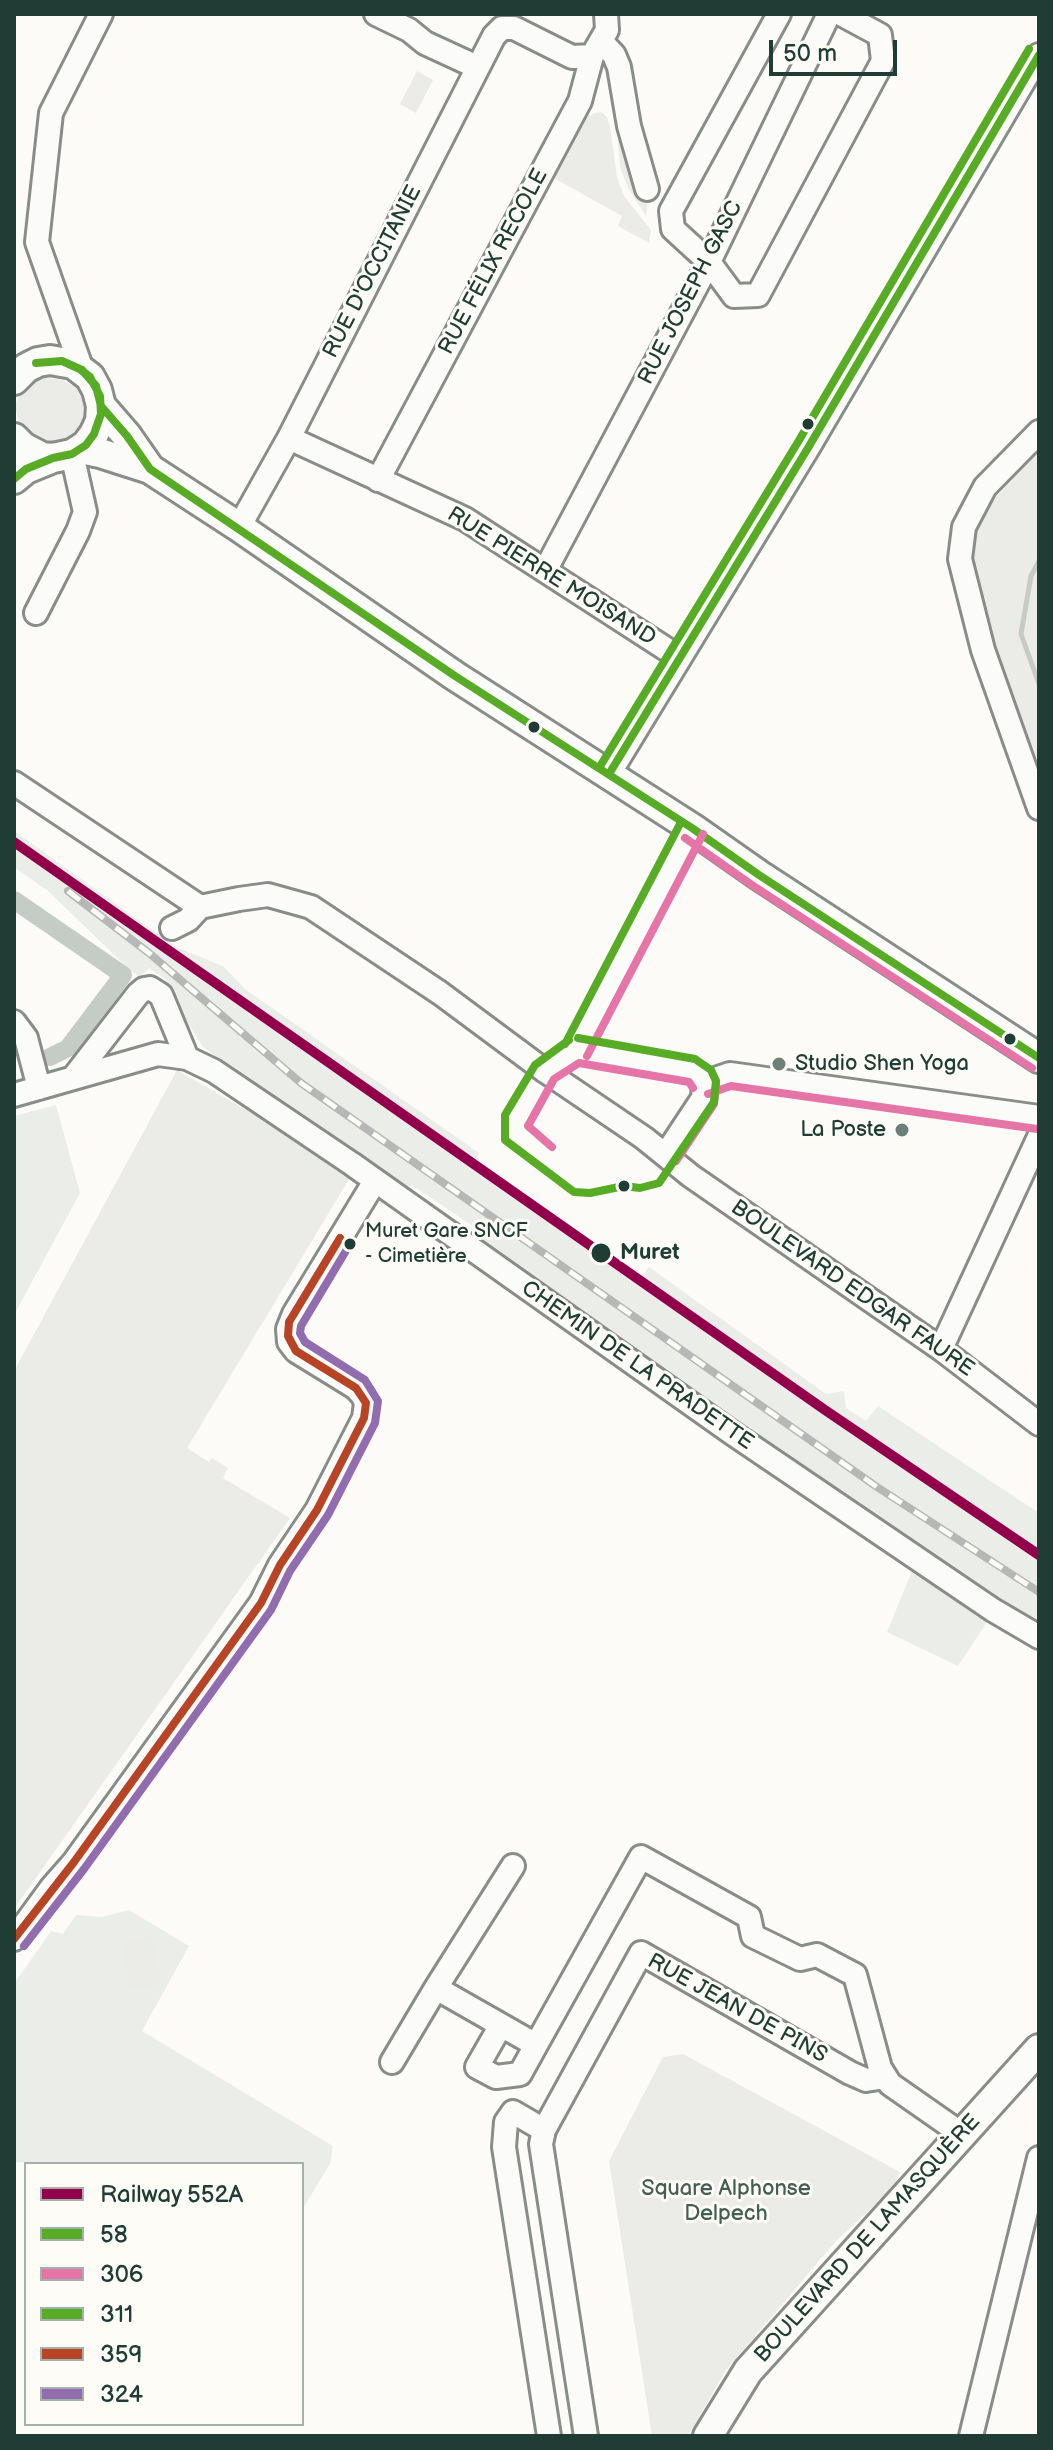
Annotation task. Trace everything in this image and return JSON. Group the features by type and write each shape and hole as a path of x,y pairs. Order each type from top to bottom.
{"main road":[{"path":"14,479 26,469 68,454 91,440 98,427 101,406 96,386 82,370 62,361 26,366"},
{"path":"101,406 150,469"},
{"path":"14,438 32,453 100,453 150,469 455,676 692,828 1039,1058"},
{"name":"BOULEVARD DE LAMASQUÈRE","path":"708,2436 748,2371 1036,2055"}],"street":[{"path":"82,370 37,242 51,113 101,14"},
{"path":"376,14 409,30 425,43 477,67"},
{"name":"RUE FÉLIX RECOLE","path":"378,480 580,101 597,49 607,30 606,14"},
{"path":"779,14 671,211 673,229 709,262 734,296 758,295 883,61 880,35 841,14"},
{"name":"RUE JOSEPH GASC","path":"546,569 709,262 829,14"},
{"path":"513,21 572,57 597,49 614,55 619,67 629,126 647,189"},
{"name":"RUE D'OCCITANIE","path":"239,527 289,438 477,67 494,36 513,21"},
{"path":"609,774 1032,88 1039,55"},
{"path":"26,366 56,334 63,315"},
{"path":"1039,432 985,487 964,527 960,559 983,650 1039,808"},
{"name":"RUE PIERRE MOISAND","path":"289,438 465,519 680,658"},
{"path":"36,613 85,512 68,454"},
{"path":"14,783 200,907 188,920 172,928"},
{"path":"545,1071 576,1050 692,828"},
{"name":"BOULEVARD EDGAR FAURE","path":"200,907 268,895 311,907 440,993 545,1071 666,1154 691,1176 941,1349 1039,1424"},
{"path":"73,1078 144,989 150,988 161,995 187,1058"},
{"path":"14,1022 26,1038 39,1088"},
{"path":"576,1050 693,1071 700,1075 704,1083 703,1098 666,1154"},
{"name":"CHEMIN DE LA PRADETTE","path":"14,1095 158,1054 187,1058 214,1071 732,1433 993,1610 1039,1637"},
{"path":"704,1083 730,1074 1039,1117"},
{"path":"941,1349 1039,1137"},
{"path":"14,1939 74,1862 261,1603 280,1565 317,1510 364,1418 366,1403 363,1396 356,1388 296,1351 289,1342 288,1329 294,1314 375,1181"},
{"path":"501,2025 477,2067 496,2077 520,2074 641,1857 749,1917 753,1936 800,1959 817,1955 855,1975 885,2077 890,2084 953,2128 961,2138"},
{"path":"392,2062 513,1866"},
{"name":"RUE JEAN DE PINS","path":"586,2436 541,2144 544,2130 641,1953 850,2073 866,2080 885,2077"},
{"path":"436,1988 536,2045"},
{"path":"510,2075 513,2112 506,2122 504,2147 549,2436"},
{"path":"513,2112 544,2130"},
{"path":"971,2436 1039,2158"}],"shaded area":[{"path":"14,831 178,948 223,966 245,989 479,1153 475,1160 642,1276 649,1267 826,1394 844,1391 846,1408 866,1421 878,1406 1039,1513 1039,1629 794,1464 726,1413 492,1251 473,1237 477,1229 412,1185 409,1189 371,1161 367,1164 203,1047 179,1009 166,980 149,968 140,977 132,972 48,891 14,867"},
{"path":"56,1105 80,1193 14,1315 14,1116"},
{"path":"914,1566 987,1622 958,1666 887,1632"},
{"path":"129,1910 189,1946 142,2031 333,2146 330,2164 304,2207 304,2162 14,2162 14,1984 51,1931 63,1934 76,1915 102,1917"}],"green space":[{"path":"417,71 433,80 416,113 400,104"},
{"path":"602,112 610,127 617,177 624,196 651,230 649,243 618,226 622,216 552,177 581,120"},
{"path":"626,128 648,199 646,216 628,188 620,167 617,131"},
{"path":"49,372 51,379 62,379 80,386 86,394 89,413 82,430 67,443 48,446 24,432 15,405 22,388 29,381"},
{"path":"1039,451 1039,765 993,652 969,565 972,530 996,497"},
{"path":"177,1070 286,1133 351,1176 187,1448 209,1462 212,1458 228,1468 223,1478 290,1518 14,1909 14,1371"},
{"path":"152,1936 161,1984 130,1989 122,1941"},
{"name":"Square Alphonse Delpech","path":"683,2054 900,2172 895,2186 837,2240 726,2370 688,2436 652,2436 609,2161 663,2057"}],"waterway":[{"path":"1039,561 1031,576 1021,634 1039,684"},
{"path":"14,900 123,975 68,1048 50,1057"}],"railway":[{"path":"68,891 149,953 301,1083 877,1487 1039,1592"}],"rail line":[{"name":"552A","path":"14,842 825,1410 1039,1555"}],"transit line":[{"name":"311","path":"599,768 798,442 1029,49"},
{"name":"58","path":"609,774 808,448 1039,55"},
{"name":"58","path":"36,363 62,361 82,370 96,386 101,406 150,469 455,676 692,828 1039,1058"},
{"name":"58","path":"14,479 26,469 72,454 86,445 94,434 101,414 100,396 90,377 81,370"},
{"name":"311","path":"565,1044 681,822"},
{"name":"306","path":"587,1056 703,834"},
{"name":"306","path":"685,838 1032,1068"},
{"name":"311","path":"569,1040 535,1065 505,1115 505,1140 574,1192 590,1193 624,1186 640,1188 659,1183 714,1102 716,1081 711,1070 695,1059 578,1038"},
{"name":"306","path":"552,1147 528,1126 554,1079 579,1063 689,1082 693,1088"},
{"name":"306","path":"676,1161 714,1104 716,1084"},
{"name":"306","path":"708,1094 731,1086 1037,1129"},
{"name":"359","path":"14,1939 74,1862 261,1603 280,1565 317,1510 364,1418 366,1403 356,1388 296,1351 288,1336 289,1322 340,1238"},
{"name":"324","path":"24,1946 84,1869 271,1610 290,1571 328,1515 375,1423 378,1401 365,1380 305,1342 300,1333 301,1326 350,1244"}],"place":[{"name":"Studio Shen Yoga","path":"779,1064"},
{"name":"La Poste","path":"902,1130"},
{"name":"Muret Gare SNCF - Cimetière","path":"350,1244"},
{"name":"Muret","path":"601,1253"}]}
